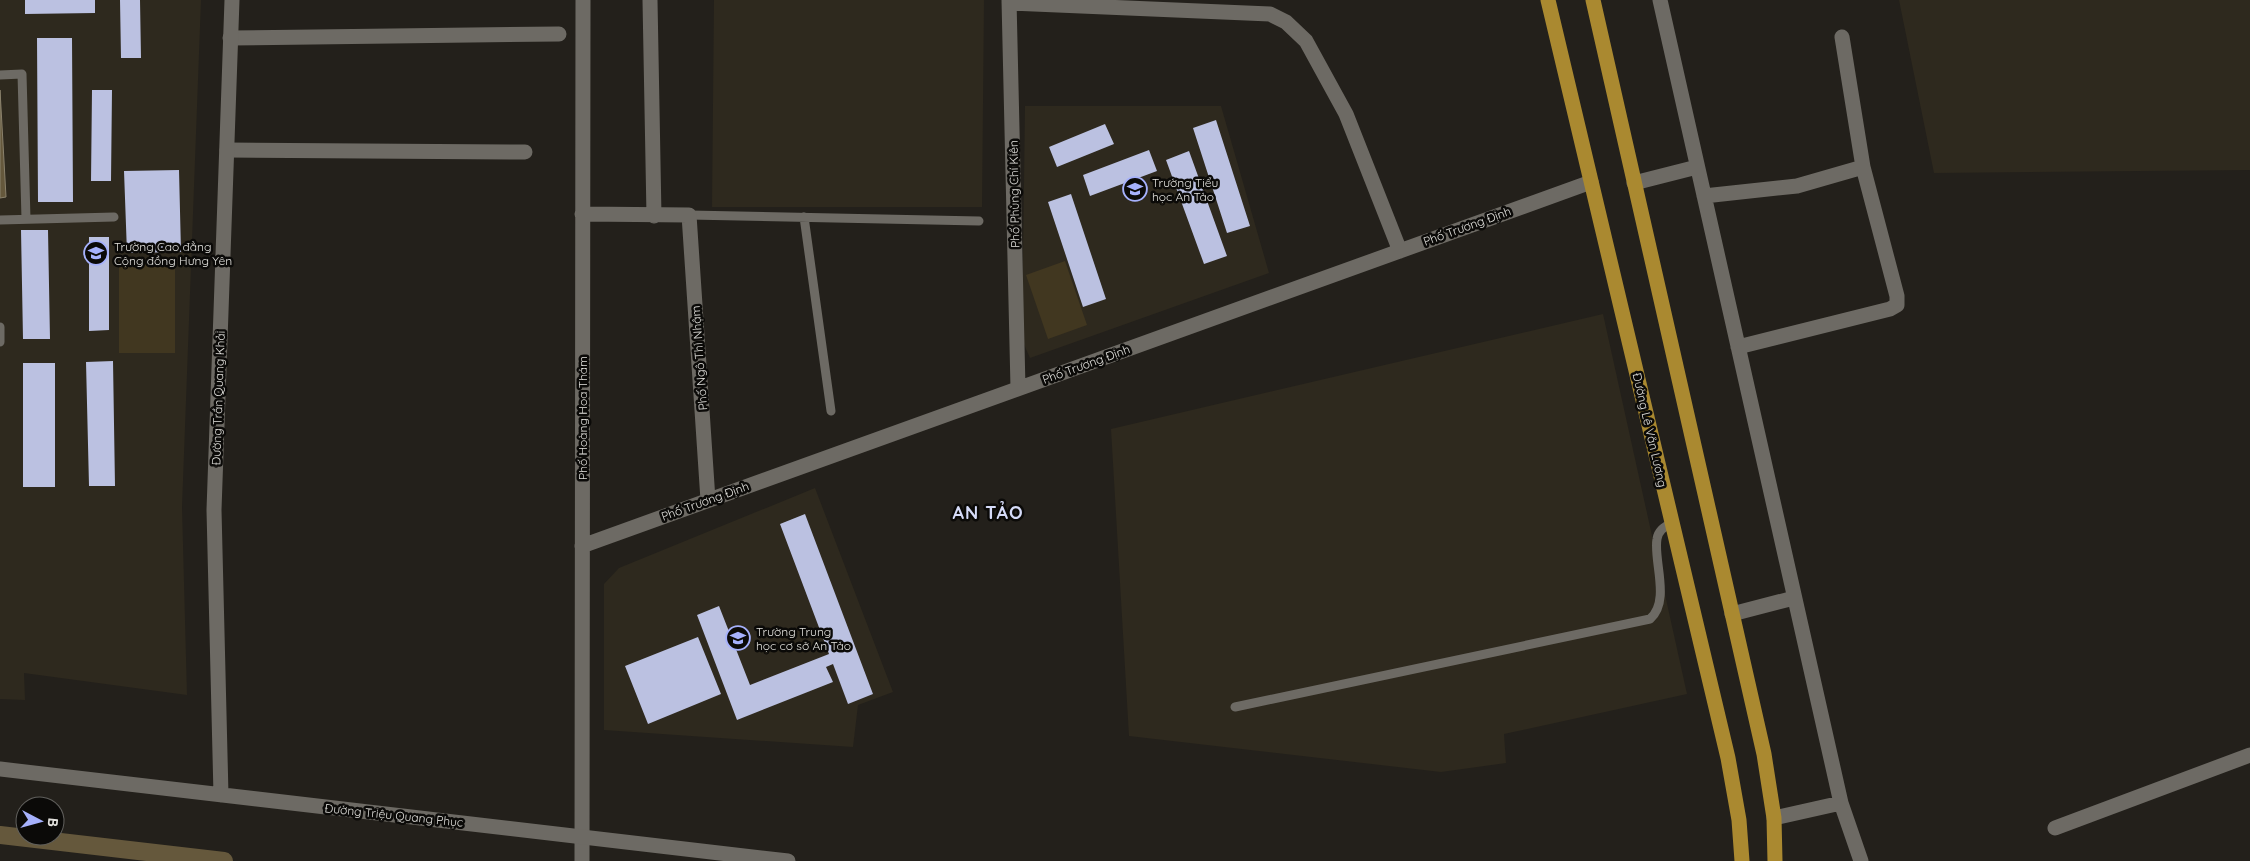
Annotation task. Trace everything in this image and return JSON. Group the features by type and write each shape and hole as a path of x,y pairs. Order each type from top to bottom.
{"highway":[{"name":"Đường Lê Văn Lương","path":"1548,0 1728,758 1739,820 1742,861"},
{"path":"1594,0 1764,754 1774,818 1775,861"}],"street":[{"name":"Đường Trần Quang Khải","path":"221,796 214,510 232,0"},
{"name":"Phố Hoàng Hoa Thám","path":"582,0 582,861"},
{"path":"650,0 654,216"},
{"path":"1660,0 1841,803 1861,861"},
{"path":"1009,1 1242,6 1270,14 1286,22 1306,41 1346,114 1400,251"},
{"name":"Phố Phùng Chí Kiên","path":"1009,1 1018,388"},
{"path":"230,38 559,34"},
{"path":"1738,347 1890,309 1897,305 1897,296 1863,168 1842,37"},
{"path":"227,150 525,152"},
{"path":"1634,183 1697,167"},
{"path":"1704,196 1797,186 1863,168"},
{"name":"Phố Trương Định","path":"582,546 1591,182"},
{"path":"582,214 690,215"},
{"name":"Phố Ngô Thì Nhậm","path":"690,215 708,500"},
{"path":"1732,614 1794,598"},
{"path":"2055,828 2250,755"},
{"name":"Đường Triệu Quang Phục","path":"0,769 788,861"},
{"path":"1774,818 1841,803"}],"lane":[{"path":"0,75 22,74 26,219"},
{"path":"690,215 979,220"},
{"path":"0,220 114,217"},
{"path":"804,217 831,411"},
{"path":"0,327 0,342"},
{"path":"1234,707 1650,619 1657,608 1660,591 1656,538 1662,528 1672,522"}],"shaded area":[{"name":"Trường Cao đẳng Cộng đồng Hưng Yên","path":"0,0 201,0 182,507 187,695 24,673 25,700 0,699"},
{"path":"714,0 984,0 982,207 712,207"},
{"path":"1899,0 2250,0 2250,170 1934,173"},
{"path":"0,90 6,197 0,198"},
{"name":"Trường Tiểu học An Tảo","path":"1025,106 1221,106 1269,273 1030,358 1022,340"},
{"path":"119,261 175,261 175,353 119,353"},
{"path":"1065,261 1087,325 1048,339 1026,275"},
{"path":"1603,314 1687,694 1504,734 1506,763 1441,772 1129,736 1111,429"},
{"name":"Trường Trung học cơ sở An Tảo","path":"815,488 893,692 858,705 853,747 604,730 604,584 619,568"}],"building":[{"path":"25,0 95,0 95,13 25,14"},
{"path":"120,0 140,0 141,58 121,58"},
{"path":"37,38 72,38 73,202 38,202"},
{"path":"92,90 112,90 111,181 91,181"},
{"path":"1216,120 1250,226 1227,233 1193,128"},
{"path":"1105,124 1114,144 1057,167 1049,147"},
{"path":"1149,150 1157,171 1090,196 1083,175"},
{"path":"1189,151 1227,256 1204,264 1166,160"},
{"path":"179,170 181,252 127,253 124,171"},
{"path":"1071,194 1106,299 1083,307 1048,202"},
{"path":"21,230 48,230 50,339 23,339"},
{"path":"89,237 109,237 109,330 89,331"},
{"path":"113,361 115,486 89,486 86,362"},
{"path":"23,363 55,363 55,487 23,487"},
{"path":"805,514 873,694 848,704 833,664 826,667 833,682 737,720 697,615 719,606 750,685 829,654 780,524"},
{"path":"698,637 721,694 648,724 625,666"}],"waterway":[{"path":"0,835 224,861"}],"place":[{"name":"Trường Tiểu học An Tảo","path":"1135,189"},
{"name":"Trường Cao đẳng Cộng đồng Hưng Yên","path":"96,253"},
{"name":"Trường Trung học cơ sở An Tảo","path":"738,638"}],"district":[{"name":"AN TẢO","path":"988,512"}]}
